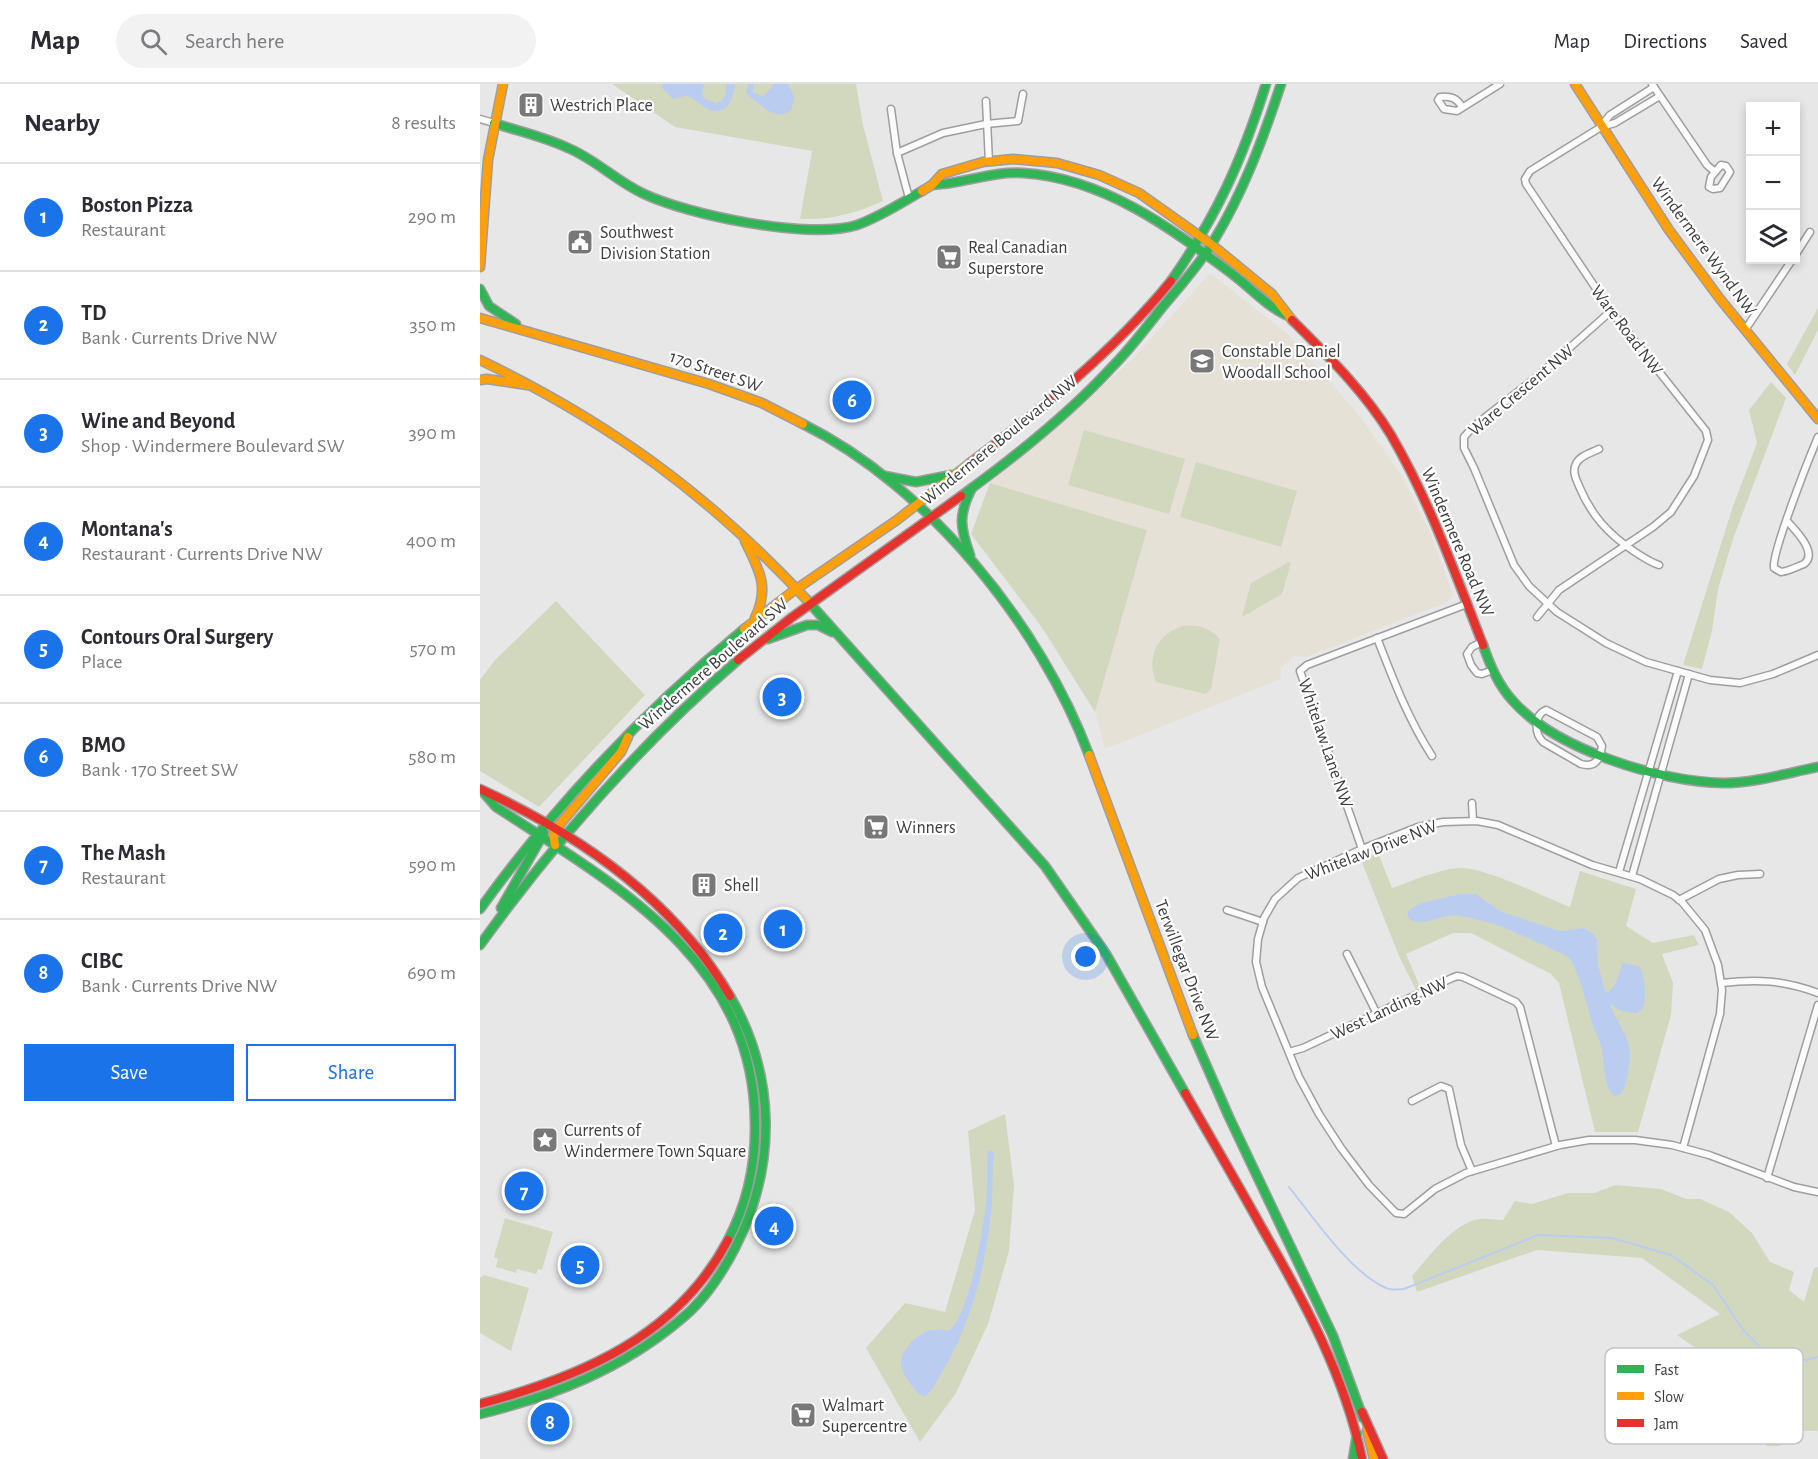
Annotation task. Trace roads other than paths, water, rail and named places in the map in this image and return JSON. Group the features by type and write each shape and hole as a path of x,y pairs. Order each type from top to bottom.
{"main road":[{"path":"480,267 483,252 481,233 494,123 503,84"},
{"name":"Windermere Boulevard NW","path":"796,589 918,505 1042,408 1112,347 1162,291 1195,248 1220,202 1245,146 1266,84"},
{"name":"Windermere Boulevard NW","path":"809,604 972,487 1056,420 1107,373 1140,336 1211,244 1245,179 1281,84"},
{"name":"Windermere Wynd NW","path":"1575,84 1669,230 1745,330 1818,419"},
{"name":"Windermere Road NW","path":"494,123 567,147 588,158 639,192 677,207 794,229 825,230 856,225 887,212 932,185 942,174 968,165 1013,159 1071,166 1100,175 1139,193 1211,244 1272,294 1289,317 1357,389 1390,434 1434,517 1492,670 1516,705 1537,722 1576,745 1601,756 1690,781 1726,783 1753,781 1818,767"},
{"name":"Windermere Road NW","path":"932,185 997,173 1025,173 1062,178 1089,186 1149,216 1233,275 1274,310 1289,317"},
{"path":"480,289 486,304 493,312 529,332"},
{"name":"170 Street SW","path":"480,318 715,385 760,402 798,420 856,455 930,516"},
{"path":"480,360 535,387 618,436 700,497 743,535 839,636 1045,867 1106,954 1300,1292 1326,1349 1357,1434 1362,1459"},
{"path":"480,380 487,379 535,387"},
{"path":"884,476 916,482 955,474"},
{"path":"972,487 965,500 960,528 972,558"},
{"name":"Terwillegar Drive NW","path":"930,516 972,558 1016,616 1045,661 1072,715 1191,1031 1330,1330 1362,1412 1374,1459"},
{"path":"743,535 762,577 764,590 761,607 753,621"},
{"name":"Windermere Boulevard SW","path":"480,909 540,836 545,824 632,729 688,675 796,589"},
{"name":"Windermere Boulevard SW","path":"559,832 644,745 701,691 761,640 809,604"},
{"path":"761,640 807,625 818,625 839,636"},
{"path":"480,945 555,845 553,834 559,832 621,752 632,729"},
{"path":"480,789 503,798 612,866 650,896 679,925 715,970 746,1025 756,1053 767,1110 766,1148 761,1184 740,1242 715,1283 682,1319 631,1356 564,1390 480,1414"},
{"path":"480,789 496,807 618,887 670,932 688,951 705,974 733,1023 744,1049 752,1076 756,1118 751,1177 738,1221 700,1285 677,1308 641,1336 577,1372 560,1380 480,1404"},
{"path":"499,919 501,906 540,836"},
{"path":"1362,1412 1383,1459"},
{"path":"1353,1459 1357,1434"}],"street":[{"path":"1462,108 1500,84"},
{"path":"1601,127 1610,115 1653,86 1714,172"},
{"path":"897,153 942,133 986,124 1018,121 1023,94"},
{"path":"1601,127 1615,123 1659,96"},
{"path":"987,102 989,162"},
{"path":"891,109 897,153 909,198"},
{"path":"480,119 494,123"},
{"name":"Ware Road NW","path":"1547,604 1559,590 1653,528 1678,503 1696,470 1708,440 1706,431 1611,311 1525,179 1530,171 1601,127"},
{"path":"1800,248 1810,232"},
{"path":"1745,330 1789,264"},
{"name":"Ware Crescent NW","path":"1611,311 1538,376 1474,426 1464,437 1464,448 1514,565 1528,586 1547,604 1606,643 1625,654 1647,662 1710,680 1740,682 1773,674 1818,655"},
{"path":"1787,521 1808,542 1813,558 1781,572 1774,568 1773,563 1787,521 1818,437"},
{"path":"1599,449 1577,461 1575,466 1575,476 1584,497 1596,519 1609,533 1659,565"},
{"name":"Whitelaw Lane NW","path":"1362,849 1300,671 1307,665 1467,604"},
{"path":"1537,617 1547,604"},
{"path":"1377,638 1406,711 1432,756"},
{"name":"Windermere Road NW","path":"1482,642 1472,647 1467,654 1477,673 1482,674 1492,670"},
{"path":"1619,872 1678,671"},
{"path":"1632,876 1689,674"},
{"path":"1537,722 1542,711 1551,711 1597,737 1602,746 1601,756"},
{"name":"Windermere Road NW","path":"1537,722 1539,737 1565,755 1587,765 1596,762 1601,756"},
{"path":"1472,803 1473,820"},
{"name":"Whitelaw Drive NW","path":"1472,1171 1435,1189 1404,1214 1396,1213 1369,1185 1319,1114 1288,1052 1262,987 1256,962 1258,939 1263,922 1275,899 1290,884 1317,868 1362,849 1418,827 1443,822 1473,820 1498,825 1560,853 1652,884 1679,900 1690,910 1710,941 1721,983 1720,1014 1683,1148"},
{"path":"1679,900 1719,879 1760,874"},
{"path":"1227,910 1263,922"},
{"path":"1347,954 1377,1014"},
{"name":"West Landing NW","path":"1288,1052 1303,1048 1457,976 1516,1002 1520,1007 1556,1146"},
{"path":"1721,983 1755,979 1775,981 1818,993"},
{"path":"1767,1178 1818,1005"},
{"path":"1413,1101 1441,1086 1449,1089 1461,1145 1472,1171 1556,1146 1589,1140 1635,1140 1709,1155 1767,1178 1803,1190 1818,1192"}],"water":[{"path":"662,84 704,84 702,93 704,98 715,103 721,101 725,96 726,84 735,84 731,101 725,109 715,111 705,108 687,96 673,99 662,88"},
{"path":"748,84 754,84 753,92 763,97 774,84 788,84 794,96 792,109 780,114 769,111 748,95 746,92"},
{"path":"1459,894 1476,894 1500,911 1560,931 1584,928 1592,933 1597,939 1598,964 1605,991 1608,992 1614,986 1623,963 1639,966 1645,987 1643,1009 1637,1013 1620,1010 1610,1005 1628,1041 1630,1057 1624,1090 1621,1093 1615,1096 1608,1086 1600,1043 1579,979 1569,957 1516,932 1488,922 1459,916 1446,916 1416,922 1410,920 1407,914 1411,909 1423,903"},
{"path":"991,1150 994,1153 992,1203 983,1267 971,1308 955,1348 933,1387 924,1397 906,1377 901,1363 903,1355 916,1338 926,1331 950,1330 964,1306 982,1231 987,1196 988,1151"}],"waterway":[{"path":"1289,1187 1346,1257 1373,1281 1388,1289 1404,1289 1538,1235 1612,1238 1671,1255 1713,1285 1743,1330 1761,1348"},
{"path":"1803,1361 1818,1357"}],"place":[{"name":"Westrich Place","path":"531,105"},
{"name":"Southwest Division Station","path":"580,242"},
{"name":"Real Canadian Superstore","path":"949,257"},
{"name":"Constable Daniel Woodall School","path":"1202,361"},
{"name":"BMO","path":"852,400"},
{"name":"Wine and Beyond","path":"782,697"},
{"name":"Winners","path":"876,827"},
{"name":"Shell","path":"704,885"},
{"name":"Boston Pizza","path":"783,929"},
{"name":"TD","path":"723,933"},
{"name":"Currents of Windermere Town Square","path":"545,1140"},
{"name":"The Mash","path":"524,1191"},
{"name":"Montana's","path":"774,1226"},
{"name":"Contours Oral Surgery","path":"580,1265"},
{"name":"Walmart Supercentre","path":"803,1415"},
{"name":"CIBC","path":"550,1422"}]}
